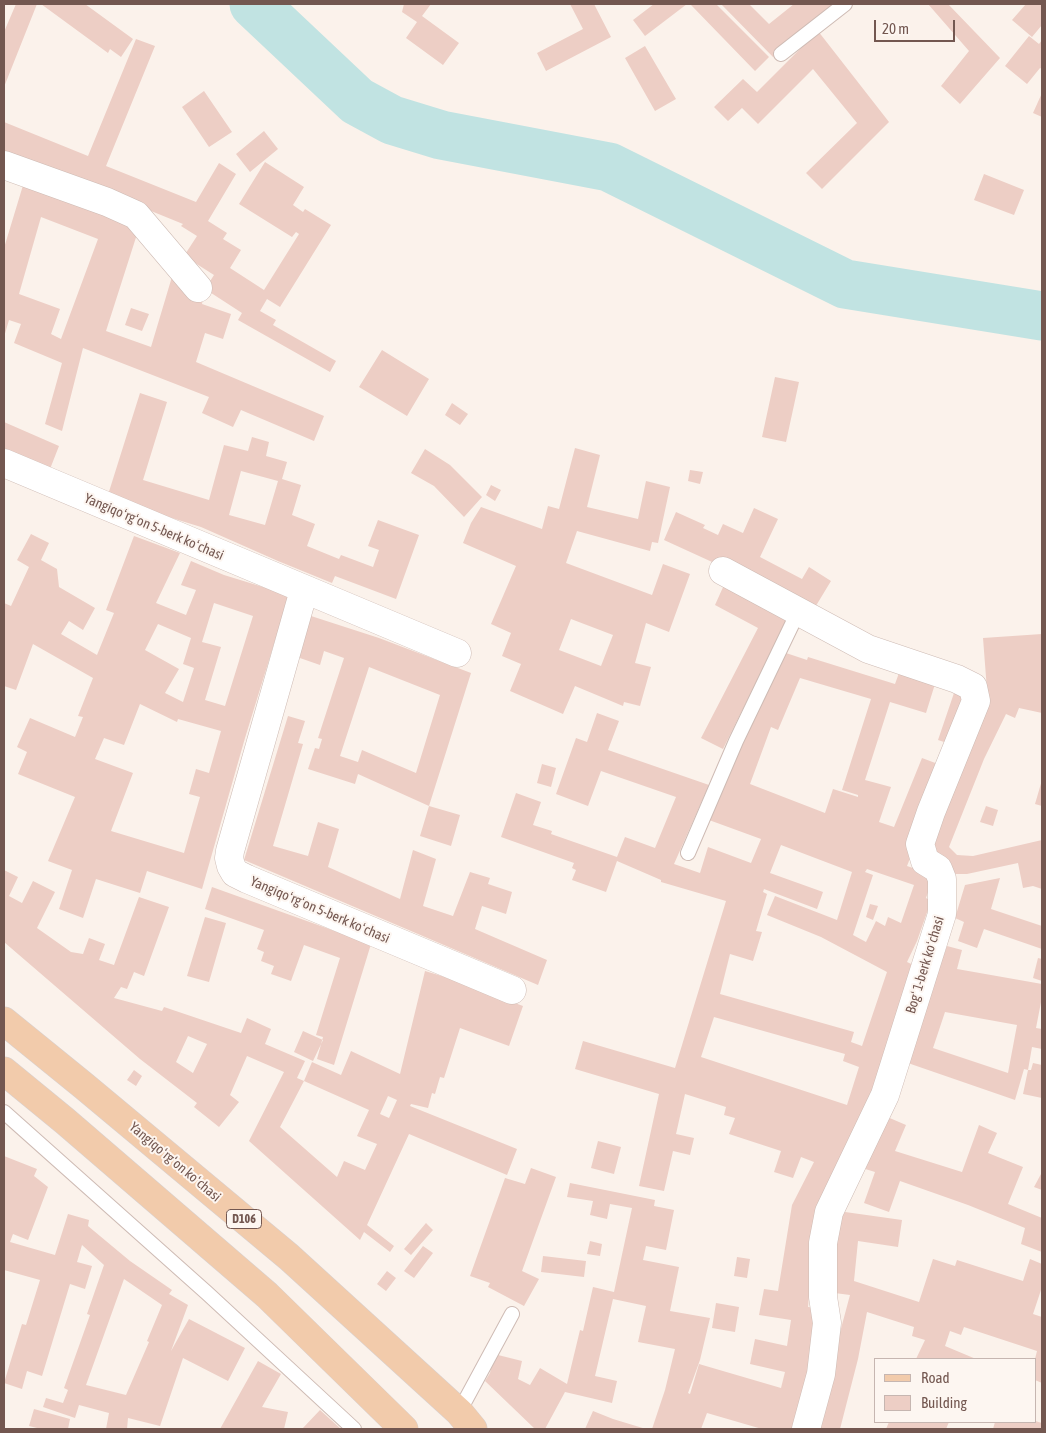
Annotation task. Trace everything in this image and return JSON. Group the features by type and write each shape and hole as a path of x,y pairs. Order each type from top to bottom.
{"main road":[{"name":"Yangiqoʻrgʻon koʻchasi","path":"4,1021 290,1257 466,1421"},
{"path":"4,1071 267,1295 404,1429"}],"street":[{"path":"4,165 107,202 136,215 198,288"},
{"name":"Yangiqoʻrgʻon 5-berk koʻchasi","path":"4,463 457,653"},
{"name":"Bogʻ 1-berk koʻchasi","path":"723,571 868,649 962,682 973,688 976,701 920,844 925,861 938,869 942,879 942,914 885,1095 829,1212 823,1243 823,1297 826,1323 821,1374 806,1429"},
{"name":"Yangiqoʻrgʻon 5-berk koʻchasi","path":"304,590 230,851 231,866 235,872 246,879 512,990"}],"lane":[{"path":"781,54 845,4"},
{"path":"688,853 736,741 798,612"},
{"path":"4,1112 207,1293 354,1429"},
{"path":"466,1421 512,1314"}],"building":[{"path":"16,4 37,4 4,87 4,32"},
{"path":"41,4 85,4 133,39 121,57 110,49 108,53"},
{"path":"404,4 431,4 422,16 459,43 443,65 406,38 417,22 402,12"},
{"path":"570,4 594,4 611,37 546,71 537,53 583,29"},
{"path":"654,4 687,4 645,36 633,20"},
{"path":"692,4 716,4 769,57 755,71"},
{"path":"721,4 749,4 769,24 794,4 840,4 773,57"},
{"path":"928,4 948,4 1000,58 960,104 941,86 969,51"},
{"path":"1026,4 1042,4 1042,25 1032,37 1012,20"},
{"path":"818,31 889,122 822,189 806,173 857,123 813,69 758,124 742,108 728,121 714,107 743,79 757,92"},
{"path":"1029,36 1039,44 1042,40 1042,69 1040,68 1027,84 1005,66"},
{"path":"136,39 155,46 106,166 196,202 219,163 236,174 208,221 227,233 223,239 241,250 230,268 264,290 299,234 296,232 292,237 239,204 265,162 304,187 293,205 303,212 305,209 331,225 280,307 267,299 260,311 276,320 273,325 336,361 330,372 238,320 242,313 205,289 214,275 184,256 197,236 181,226 183,224 4,151 4,122 88,156"},
{"path":"645,46 676,99 655,111 625,58"},
{"path":"204,91 232,132 209,147 182,107"},
{"path":"1042,93 1042,117 1033,113"},
{"path":"264,131 278,149 250,172 236,154"},
{"path":"984,174 1024,190 1014,215 974,200"},
{"path":"24,182 139,228 106,331 151,347 174,270 203,299 202,304 231,314 223,339 205,333 196,362 324,416 314,441 241,410 233,427 202,413 209,397 83,348 62,431 45,424 62,363 14,343 21,324 9,320 4,337 4,248","holes":["41,217 98,239 61,339 51,334 60,309 19,294"]},
{"path":"131,308 149,314 142,331 125,325"},
{"path":"382,350 429,379 407,416 359,387"},
{"path":"775,377 799,382 786,442 762,437"},
{"path":"140,393 167,402 143,480 209,500 224,445 248,451 252,437 269,442 266,456 287,462 282,479 301,485 292,515 315,524 307,546 339,559 341,555 373,567 379,550 368,546 378,520 419,535 396,599 335,576 332,583 201,527 107,498","holes":["241,471 278,481 265,525 229,515"]},
{"path":"452,403 468,414 460,425 445,415"},
{"path":"4,422 59,446 50,469 4,448"},
{"path":"575,448 600,455 587,507 638,519 646,481 670,487 658,543 652,542 650,551 577,531 566,563 652,595 663,564 690,574 669,632 646,623 635,663 651,667 640,706 624,702 623,706 575,686 563,714 510,691 521,664 502,656 511,633 491,624 516,566 463,543 471,523 481,507 542,529 548,506 559,509","holes":["571,619 613,635 601,666 559,650"]},
{"path":"425,449 450,465 482,497 464,517 434,486 411,473"},
{"path":"690,470 703,472 700,484 688,481"},
{"path":"491,485 501,490 495,501 486,495"},
{"path":"754,508 778,519 760,557 802,579 809,567 831,581 811,614 769,588 664,540 676,512 705,525 703,528 718,535 723,524 743,533"},
{"path":"31,534 49,543 41,560 57,569 59,587 95,608 83,630 69,621 61,634 97,655 114,613 106,610 134,536 180,553 156,603 186,615 196,590 181,585 191,561 224,575 289,595 245,738 202,889 147,871 140,893 96,879 83,918 59,909 72,870 48,861 75,797 18,774 27,752 17,747 30,718 75,737 83,717 78,716 93,678 33,644 16,690 4,686 4,603 11,606 29,567 17,560","holes":["214,603 253,616 225,706 205,700 221,647 202,642","158,624 191,638 183,664 194,668 183,702 165,693 179,669 145,650","140,704 177,722 178,719 221,731 209,773 196,769 189,794 200,797 184,853 111,831 133,773 95,759 104,738 124,745"]},
{"path":"724,585 787,620 723,749 701,738 758,628 715,605"},
{"path":"311,616 379,638 471,673 429,806 358,774 355,784 308,769 315,748 319,749 322,739 318,738 344,658 324,651 320,665 297,657","holes":["369,667 440,695 416,773 362,750 358,762 340,756"]},
{"path":"1042,634 1042,713 1019,708 1015,718 1006,714 984,759 949,847 957,855 973,856 1042,840 1042,889 1033,886 1023,888 1018,863 967,874 956,874 944,869 927,843 942,801 988,691 983,638"},
{"path":"783,652 807,660 808,657 895,684 899,673 935,684 926,713 890,702 865,780 891,787 879,822 894,827 922,758 946,767 907,866 934,875 926,898 931,901 917,941 907,962 920,968 809,1296 808,1307 820,1308 798,1429 762,1429 707,1413 701,1429 652,1429 665,1390 675,1349 638,1342 646,1306 613,1299 595,1376 617,1381 612,1403 565,1392 545,1429 535,1429 485,1381 490,1373 494,1354 522,1361 518,1379 530,1385 540,1368 567,1384 580,1330 583,1331 593,1287 614,1292 632,1208 610,1204 607,1219 590,1215 593,1201 567,1197 570,1183 655,1200 654,1206 674,1210 666,1250 646,1246 643,1260 679,1267 670,1311 710,1318 700,1360 688,1393 690,1394 699,1364 781,1388 785,1372 750,1364 755,1339 787,1346 791,1320 759,1315 764,1289 778,1291 792,1205 814,1162 801,1157 793,1178 774,1172 781,1151 729,1134 735,1118 724,1115 726,1107 685,1094 676,1134 694,1138 690,1155 673,1151 664,1191 639,1186 659,1094 575,1069 583,1041 675,1068 726,901 661,882 661,880 617,861 606,892 572,880 576,870 572,868 574,863 501,837 516,793 541,802 533,825 552,831 551,834 617,857 625,837 655,848 676,797 601,771 588,806 556,794 576,738 587,742 597,713 619,721 608,750 709,785 674,864 700,873 708,847 751,863 761,839 709,820","holes":["800,678 871,699 842,790 858,795 858,797 833,789 825,813 750,784 771,727 778,730","781,845 852,872 837,920 775,896 767,915 821,937 887,972 862,1046 851,1042 854,1032 720,994 730,954 753,961 762,932 756,931 767,894 763,892 764,889 817,909 823,892 770,873","867,869 914,885 901,923 888,917 885,926 876,921 866,942 853,935 873,875 865,872","714,1017 845,1054 843,1061 859,1067 847,1105 701,1057"]},
{"path":"954,693 970,699 953,745 938,740"},
{"path":"288,716 305,721 298,743 303,744 273,846 308,856 318,822 339,829 328,867 400,899 413,850 436,859 423,906 453,916 470,872 490,878 488,884 512,892 506,914 482,906 475,929 547,960 538,985 244,860"},
{"path":"542,764 556,768 551,787 537,783"},
{"path":"1042,780 1042,806 1035,804"},
{"path":"429,806 460,815 451,846 420,836"},
{"path":"986,806 998,810 993,826 980,822"},
{"path":"4,870 18,877 9,896 22,903 33,881 55,892 37,928 71,952 83,954 89,938 105,944 99,960 114,965 139,897 169,907 144,976 134,972 127,989 121,987 114,998 162,1011 164,1007 241,1033 247,1018 271,1029 265,1044 305,1061 297,1078 304,1081 312,1062 341,1075 351,1051 400,1074 425,971 523,1006 509,1046 460,1028 444,1078 440,1077 435,1094 432,1093 428,1108 411,1104 410,1106 517,1149 507,1175 409,1134 367,1225 394,1246 390,1252 364,1232 360,1240 249,1141 284,1072 247,1056 230,1095 239,1102 219,1127 194,1107 197,1103 140,1059 4,942","holes":["188,1036 207,1044 193,1073 176,1062","304,1081 369,1110 357,1136 377,1144 365,1170 344,1161 337,1177 280,1127","388,1096 397,1100 389,1118 380,1114"]},
{"path":"1000,878 991,909 1042,926 1042,949 984,929 977,948 958,941 964,922 955,918 965,885"},
{"path":"212,887 371,944 334,1065 317,1059 323,1037 316,1035 340,958 304,945 291,981 271,974 274,966 261,961 264,952 257,949 264,930 205,909"},
{"path":"870,904 878,906 873,920 866,917"},
{"path":"205,917 226,923 209,982 187,976"},
{"path":"947,946 962,950 957,969 1042,984 1042,997 1036,1028 1042,1029 1042,1049 1032,1047 1028,1070 1024,1069 1015,1100 905,1062","holes":["945,1012 1017,1025 1008,1073 933,1048"]},
{"path":"1038,958 1042,959 1042,981 1033,978"},
{"path":"303,1031 323,1040 313,1061 294,1052"},
{"path":"1033,1063 1042,1065 1042,1098 1023,1094 1028,1070 1031,1070"},
{"path":"134,1070 142,1076 136,1086 127,1080"},
{"path":"885,1116 906,1125 895,1151 962,1172 979,1125 997,1133 988,1153 1023,1167 1008,1204 1042,1218 1042,1252 1021,1244 1025,1228 900,1181 889,1212 864,1203 875,1172 862,1168"},
{"path":"598,1141 621,1147 614,1174 591,1168"},
{"path":"4,1156 37,1169 34,1176 48,1187 28,1240 13,1234 10,1242 55,1255 68,1214 89,1220 88,1226 130,1261 172,1290 169,1294 188,1305 171,1351 189,1319 245,1348 228,1381 183,1358 160,1426 128,1418 127,1429 106,1429 109,1413 79,1405 75,1418 43,1407 46,1398 63,1403 68,1390 64,1388 90,1315 87,1314 104,1265 82,1245 77,1262 92,1266 85,1289 70,1284 42,1376 27,1371 22,1389 4,1383 22,1324 26,1325 40,1280 4,1270","holes":["124,1279 162,1305 147,1341 149,1342 126,1395 86,1385"]},
{"path":"531,1168 556,1177 522,1271 539,1279 524,1306 488,1287 490,1283 470,1276 505,1178 525,1184"},
{"path":"1042,1174 1042,1190 1034,1187"},
{"path":"838,1211 902,1220 898,1247 858,1241 854,1281 919,1302 933,1259 955,1266 957,1260 1023,1281 1030,1259 1042,1264 1042,1287 1033,1314 1042,1317 1042,1383 1036,1380 1035,1358 1037,1351 964,1327 961,1335 950,1331 945,1346 974,1358 916,1358 925,1340 912,1336 914,1327 867,1312 858,1359 840,1429 814,1429 850,1295 827,1292"},
{"path":"426,1223 433,1230 411,1255 404,1249"},
{"path":"590,1241 602,1244 600,1256 587,1254"},
{"path":"423,1246 433,1253 414,1278 404,1271"},
{"path":"543,1256 586,1261 584,1277 541,1272"},
{"path":"737,1257 750,1259 747,1278 734,1276"},
{"path":"387,1271 396,1278 386,1291 377,1284"},
{"path":"716,1303 739,1307 735,1332 712,1328"},
{"path":"258,1361 281,1374 262,1407 288,1412 284,1429 220,1429"},
{"path":"34,1409 70,1419 68,1429 41,1429 29,1426"},
{"path":"320,1410 341,1429 302,1429"},
{"path":"593,1411 613,1419 646,1429 585,1429"},
{"path":"1036,1421 1042,1423 1042,1429 993,1429 995,1423 1036,1423"},
{"path":"889,1423 949,1423 946,1429 886,1429"}],"waterway":[{"path":"254,4 357,101 392,120 441,135 609,167 845,284 1042,316"}]}
